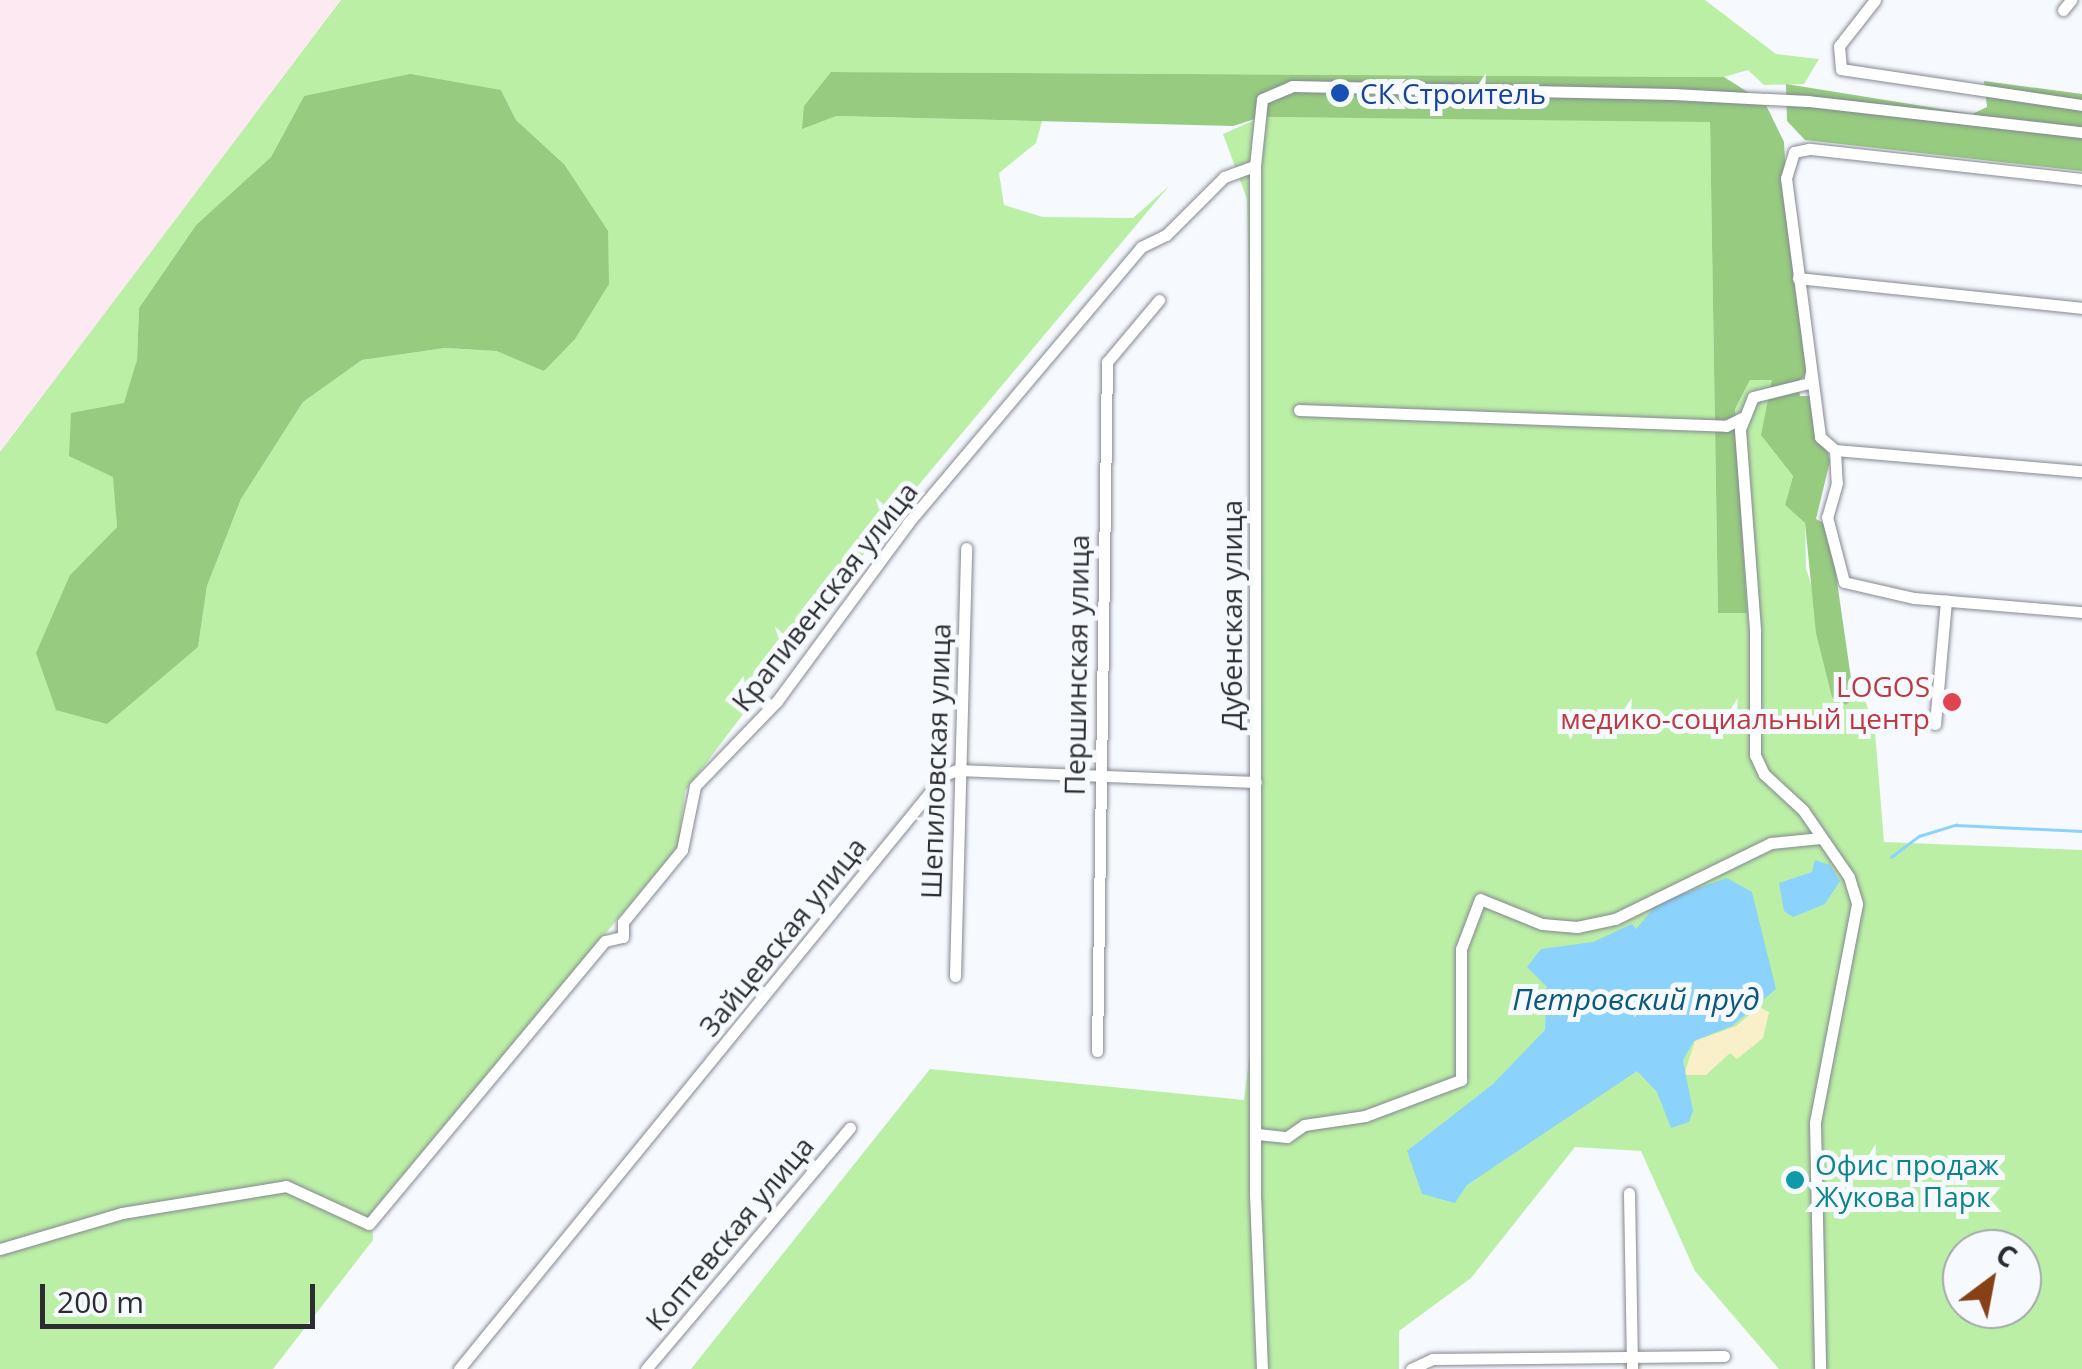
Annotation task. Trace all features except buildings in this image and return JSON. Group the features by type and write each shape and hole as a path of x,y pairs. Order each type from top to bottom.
{"street":[{"path":"1875,0 1839,46 1841,69 2082,105"},
{"name":"Дубенская улица","path":"1262,1369 1256,1134 1255,166 1263,97 1292,86 1673,94 1808,100 2082,132"},
{"path":"2082,179 1794,152 1786,178 1820,437 1835,450 2082,471"},
{"name":"Крапивенская улица","path":"0,1248 122,1213 286,1186 369,1224 605,940 622,936 623,922 682,850 695,786 777,700 908,523 1141,247 1166,235 1224,178 1255,166"},
{"path":"1798,278 2082,308"},
{"name":"Першинская улица","path":"1097,1051 1107,362 1159,300"},
{"path":"1811,372 1809,383 1754,396 1742,418 1755,755 1764,774 1793,796 1850,877 1857,904 1816,1123 1820,1369"},
{"path":"1299,410 1726,426 1742,418"},
{"path":"1835,450 1837,483 1827,516 1844,582 1946,600 2082,612"},
{"name":"Шепиловская улица","path":"955,976 957,770 966,548"},
{"path":"1935,724 1946,600"},
{"path":"957,770 1256,782"},
{"name":"Зайцевская улица","path":"459,1369 935,784 957,770"},
{"path":"1256,1134 1287,1137 1304,1125 1366,1116 1461,1080 1462,949 1480,899 1542,924 1578,927 1615,919 1770,844 1821,838"},
{"name":"Коптевская улица","path":"646,1369 850,1128"},
{"path":"1629,1193 1632,1364"},
{"path":"1411,1369 1435,1359 1632,1364 1724,1356"}],"shaded area":[{"path":"0,0 341,0 0,452"}],"green space":[{"path":"341,0 1705,0 1776,54 1819,59 1804,84 1764,85 1748,70 1724,77 831,72 835,116 1042,121 1036,143 999,173 1004,205 1043,217 1133,218 1169,186 891,518 685,791 679,846 372,1212 373,1240 273,1369 0,1369 0,452","holes":["501,90 516,120 564,164 545,371 496,351 445,348 362,360 303,402 241,499 207,586 198,647 70,575 117,527 114,477 137,360 139,308 196,225 271,157 304,96"]},
{"path":"831,72 1724,77 1765,103 1784,142 1790,250 1809,371 1798,382 1800,396 1812,396 1830,461 1816,519 1829,526 1854,699 1846,705 1832,697 1816,633 1805,523 1785,505 1793,476 1761,435 1772,380 1750,380 1735,409 1747,613 1718,613 1710,122 1261,117 1233,126 836,116 802,129 804,106"},
{"path":"410,74 501,90 516,120 564,164 608,231 609,284 575,339 544,371 496,351 445,348 362,360 303,402 241,499 207,586 198,647 107,724 56,710 36,653 70,575 117,527 113,477 69,456 71,413 124,403 137,360 139,308 196,225 271,157 304,96"},
{"path":"1984,81 2082,94 2082,171 1805,140 1787,121 1786,84 1972,114 1987,107"},
{"path":"1261,117 1710,121 1718,613 1747,612 1735,409 1750,380 1773,380 1762,435 1793,476 1785,505 1805,523 1806,568 1846,705 1863,693 1875,732 1884,842 2082,850 2082,1369 1779,1369 1695,1271 1641,1151 1575,1147 1471,1278 1399,1331 1399,1369 691,1369 930,1069 1244,1100 1254,1020 1253,462 1247,199 1223,134"}],"sand":[{"path":"1759,1007 1769,1012 1763,1038 1737,1059 1730,1053 1706,1075 1684,1075 1695,1041 1736,1026"}],"water":[{"path":"1815,860 1830,865 1840,881 1825,904 1793,917 1784,911 1779,883 1812,872"},
{"name":"Петровский пруд","path":"1727,878 1752,892 1776,989 1732,1026 1694,1041 1683,1060 1693,1111 1689,1122 1671,1128 1657,1092 1637,1071 1467,1185 1455,1203 1422,1194 1407,1151 1493,1084 1545,1030 1547,987 1527,967 1541,949 1593,942 1632,924 1636,929 1659,902"}],"waterway":[{"path":"1891,857 1919,836 1956,825 2082,831"}],"place":[{"name":"СК Строитель","path":"1340,93"},
{"name":"LOGOS медико-социальный центр","path":"1952,702"},
{"name":"Офис продаж Жукова Парк","path":"1795,1180"}]}
